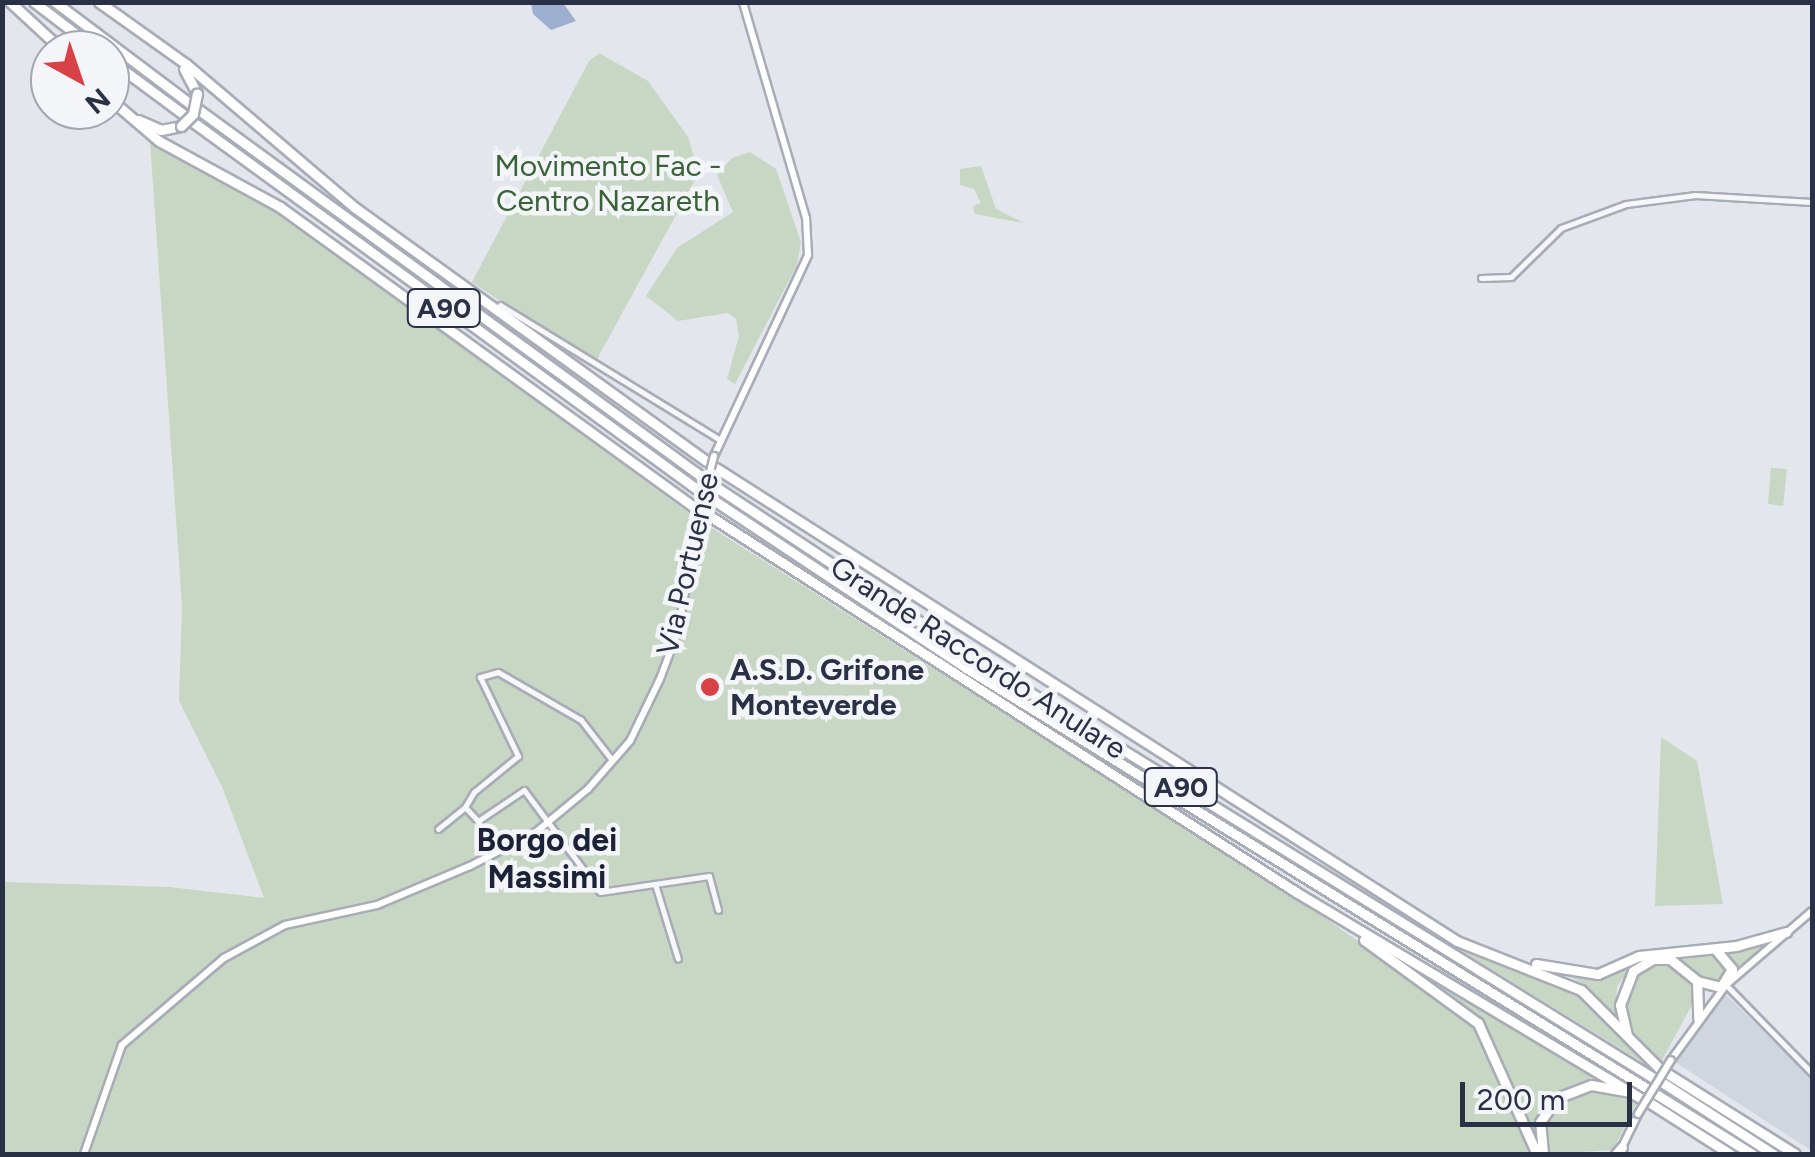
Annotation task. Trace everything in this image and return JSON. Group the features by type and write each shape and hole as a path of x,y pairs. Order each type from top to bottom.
{"highway":[{"path":"9,2 41,30"},
{"path":"34,2 71,30"},
{"name":"A90","path":"56,2 702,477"},
{"path":"99,2 155,42 312,174 710,458"},
{"path":"130,112 155,128 187,121 195,110 197,92 186,70 155,42"},
{"name":"A90","path":"130,76 698,490"},
{"path":"130,116 160,141 280,206 694,507"},
{"name":"Grande Raccordo Anulare","path":"716,468 993,651 1475,950 1581,990 1661,1076 1773,1154"},
{"name":"Grande Raccordo Anulare","path":"713,485 971,656 1795,1154"},
{"name":"Grande Raccordo Anulare","path":"709,497 966,668 1646,1095 1730,1154"},
{"name":"Grande Raccordo Anulare","path":"702,517 1296,892"},
{"path":"1296,892 1646,1095"},
{"path":"1296,892 1478,1023 1540,1154"},
{"path":"1475,950 1592,974 1639,956 1708,949 1786,932"},
{"path":"1631,1042 1620,1005 1633,971 1653,959 1670,959 1697,980 1726,985 1730,961 1708,949"},
{"path":"1697,980 1698,1019"},
{"path":"1540,1154 1540,1122 1557,1098 1591,1085 1646,1095"},
{"name":"Grande Raccordo Anulare","path":"1646,1095 1752,1154"}],"main road":[{"name":"Via Portuense","path":"84,1154 122,1044 224,958 261,934 376,904 493,855 552,821 613,762 646,712 678,631 710,458 808,254 806,218 743,2"},
{"path":"1619,1152 1638,1114 1698,1019 1726,985 1812,911"}],"street":[{"path":"1481,278 1511,277 1561,228 1626,204 1696,195 1812,202"},
{"name":"Via Portuense","path":"500,305 719,440"},
{"path":"438,829 518,756 480,677 487,674 498,672 581,720 613,762"},
{"path":"478,821 524,790 552,821 600,892 709,876 718,910"},
{"path":"465,806 478,821 493,855"},
{"path":"655,884 678,959"},
{"path":"1726,985 1812,1073"}],"shaded area":[{"path":"1725,994 1812,1079 1812,1151 1675,1062"}],"green space":[{"name":"Movimento Fac - Centro Nazareth","path":"599,53 648,81 688,137 699,173 597,359 571,349 472,282 589,61"},
{"path":"150,141 278,212 693,516 1312,909 1460,1012 1488,1045 1532,1154 3,1154 3,882 169,887 264,898 223,789 179,701 182,606"},
{"path":"750,152 776,169 801,242 797,265 735,384 727,379 739,336 736,319 728,313 678,321 646,296 677,248 733,212 717,175 732,158"},
{"path":"981,166 996,209 1024,223 975,214 973,206 981,203 974,189 960,185 960,169"},
{"path":"1771,468 1787,469 1783,506 1768,504"},
{"path":"1661,737 1697,761 1723,904 1655,906"},
{"path":"1765,945 1734,972 1722,950 1735,950"},
{"path":"1462,951 1569,988 1652,1068"},
{"path":"1714,954 1728,972 1724,984 1704,981 1666,956"},
{"path":"1665,963 1692,984 1694,1001 1661,1062 1630,1035 1623,1011 1632,975"},
{"path":"1634,964 1617,986 1615,1017 1589,987 1569,976 1603,977"},
{"path":"1429,981 1606,1082 1577,1084 1553,1097 1536,1121 1536,1146 1486,1028"},
{"path":"1586,1089 1637,1102 1613,1150 1548,1154 1543,1123 1553,1107"}],"water":[{"path":"531,3 563,3 576,21 551,30 533,14"}],"place":[{"name":"A.S.D. Grifone Monteverde","path":"710,687"}],"district":[{"name":"Borgo dei Massimi","path":"547,860"}]}
